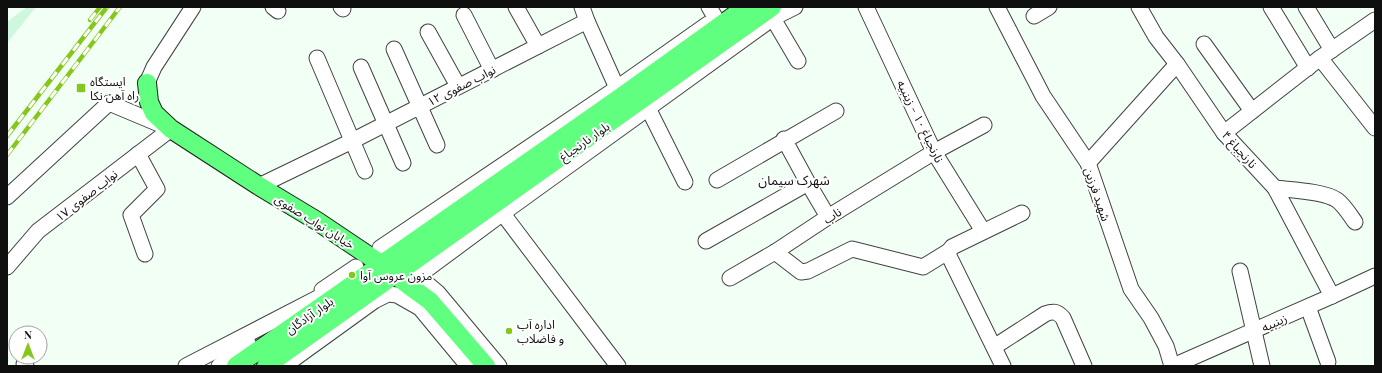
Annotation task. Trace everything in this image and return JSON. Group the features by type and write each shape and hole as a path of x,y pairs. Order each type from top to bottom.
{"main road":[{"name":"بلوار نارنجباغ","path":"385,262 619,92 718,23 746,7"},
{"name":"بلوار نارنجباغ","path":"385,262 499,208 646,104 718,23 771,12"},
{"name":"خیابان نواب صفوی","path":"147,83 149,102 154,113 171,129 259,186 385,262 430,301 486,366"},
{"name":"بلوار آزادگان","path":"236,366 358,273 385,262"},
{"name":"بلوار آزادگان","path":"266,366 385,262"}],"street":[{"path":"147,83 154,67 193,7"},
{"path":"516,7 538,46"},
{"path":"718,23 732,7"},
{"path":"685,182 646,104 771,12 795,7"},
{"name":"نارنجباغ ۱۰ - زینبیه","path":"866,7 934,152 983,231"},
{"name":"شهید فرزین","path":"997,7 1043,96 1088,163 1131,289 1151,318 1166,346 1172,366"},
{"path":"1034,16 1049,7"},
{"name":"نارنجباغ ۴","path":"1139,7 1156,37 1177,64 1224,133 1275,188 1332,296"},
{"path":"1271,7 1308,68"},
{"path":"1306,7 1326,54 1375,128"},
{"path":"771,12 798,61"},
{"name":"نواب صفوی ۱۲","path":"259,186 386,124 538,46 585,14 619,92"},
{"path":"464,15 492,70"},
{"path":"1224,133 1326,54 1375,20"},
{"path":"428,32 458,86"},
{"path":"1204,44 1252,111"},
{"path":"394,49 437,144"},
{"path":"317,58 365,171"},
{"path":"1088,163 1177,64"},
{"path":"361,67 403,163"},
{"path":"7,197 109,103 171,129"},
{"path":"717,180 784,139 836,110"},
{"name":"ناب","path":"730,278 776,252 828,217 934,152 984,125"},
{"name":"نواب صفوی ۱۷","path":"7,267 38,231 171,129"},
{"path":"784,139 828,217"},
{"path":"138,154 157,189 131,215 145,254"},
{"path":"706,241 808,183"},
{"path":"1275,188 1327,195 1342,204 1355,222"},
{"path":"499,366 438,293 418,276 499,208 618,366"},
{"path":"776,252 801,272 808,271 852,249 924,267 949,251 952,246 1022,213"},
{"path":"949,251 949,256 1003,366"},
{"path":"1240,271 1262,366"},
{"path":"186,366 354,279 358,273"},
{"name":"زینبیه","path":"1172,366 1375,276"},
{"path":"284,366 374,301 388,294 397,295 420,308 468,366"},
{"path":"1308,307 1328,362"},
{"path":"994,347 1045,314 1053,311 1059,313 1064,318 1084,366"},
{"path":"219,366 289,313"}],"green space":[{"path":"27,7 36,7 7,43 7,22"}],"railway":[{"path":"90,20 100,7"},
{"path":"7,136 107,7"},
{"path":"7,155 120,7"}],"place":[{"name":"ایستگاه راه آهن نکا","path":"81,88"},
{"name":"مزون عروس آوا","path":"352,275"},
{"name":"اداره آب و فاضلاب","path":"509,331"}],"district":[{"name":"شهرک سیمان","path":"794,179"}]}
